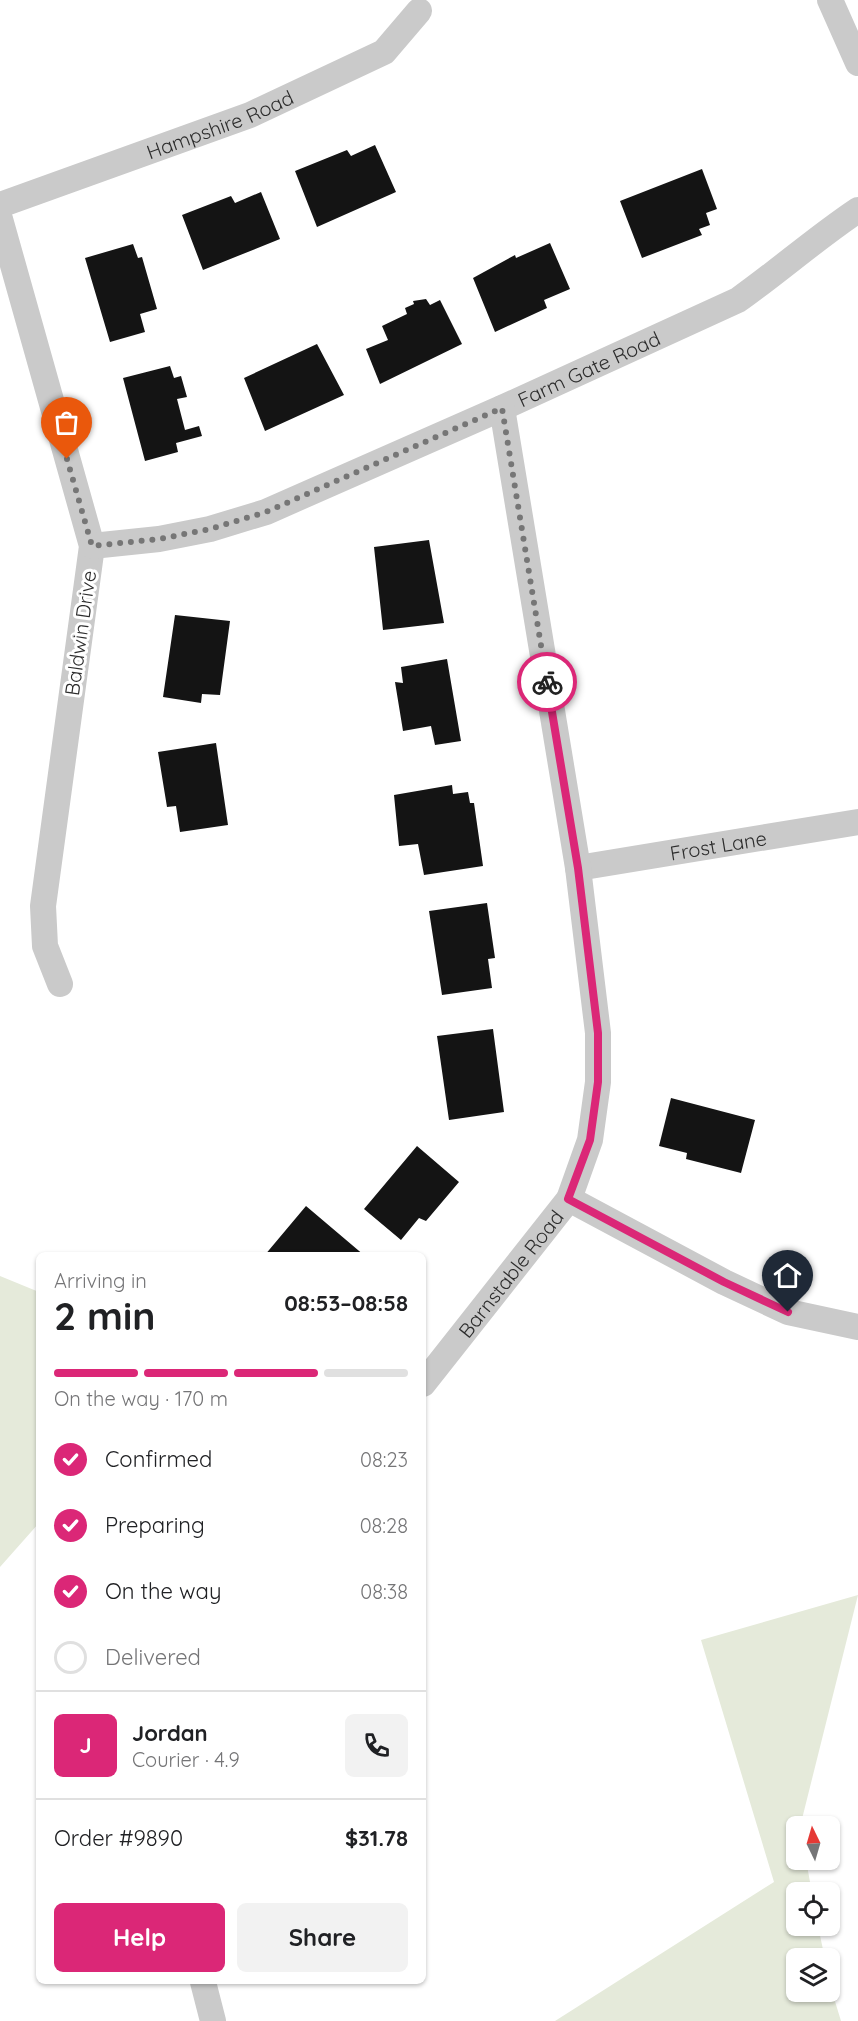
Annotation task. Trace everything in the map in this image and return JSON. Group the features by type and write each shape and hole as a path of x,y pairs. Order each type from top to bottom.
{"street":[{"path":"830,0 858,63"},
{"name":"Hampshire Road","path":"0,205 270,105 384,52 419,11"},
{"name":"Farm Gate Road","path":"92,546 159,539 210,529 266,512 502,408 738,300 769,278 822,234 858,210"},
{"name":"Baldwin Drive","path":"0,219 92,546 43,906 45,946 60,984"},
{"name":"Barnstable Road","path":"426,1380 568,1199 590,1140 598,1082 598,1033 578,868 502,408"},
{"name":"Frost Lane","path":"578,868 858,822"},
{"path":"568,1199 724,1282 788,1312 858,1327"},
{"path":"204,1984 213,2021"}],"green space":[{"path":"0,1276 36,1291 36,1526 0,1567"},
{"path":"858,1595 803,1816 786,1816 786,1870 808,1870 810,1882 786,1882 786,1936 820,1936 823,1948 786,1948 786,2002 835,2002 841,2021 555,2021 774,1882 701,1640"}],"building":[{"path":"375,145 396,192 317,227 295,171 347,150 351,156"},
{"path":"702,169 717,209 706,213 710,225 699,229 702,235 642,258 620,201"},
{"path":"261,192 280,239 203,270 182,215 231,196 235,203"},
{"path":"550,243 570,289 544,300 547,308 495,332 473,278 515,255 516,258"},
{"path":"133,244 138,258 142,257 157,309 140,314 145,332 110,342 85,258"},
{"path":"426,299 430,305 440,300 462,344 380,384 366,349 388,340 382,326 407,314 405,308 414,304 413,301"},
{"path":"317,344 344,395 265,431 244,378"},
{"path":"170,366 174,378 181,376 187,397 177,399 185,430 199,426 202,436 176,443 178,452 145,461 123,378"},
{"path":"429,540 444,623 383,630 374,547"},
{"path":"175,615 230,621 220,695 202,694 201,703 163,697"},
{"path":"447,659 461,741 435,745 431,726 403,731 395,682 403,683 401,667"},
{"path":"216,743 228,825 180,832 176,806 167,807 158,752"},
{"path":"452,785 453,794 468,792 470,803 474,803 483,866 424,875 418,844 399,846 394,795"},
{"path":"487,903 495,958 488,959 492,988 442,995 429,911"},
{"path":"493,1029 504,1112 449,1120 437,1036"},
{"path":"671,1098 755,1120 741,1173 686,1159 687,1153 659,1146"},
{"path":"417,1146 459,1182 426,1221 419,1218 401,1240 364,1209"},
{"path":"306,1206 360,1252 267,1252"}],"way so far":[{"path":"67,459 92,546 159,539 210,529 266,512 502,408 547,682"}],"route":[{"path":"547,682 578,868 598,1033 598,1082 590,1140 568,1199 724,1282 788,1312"}]}
